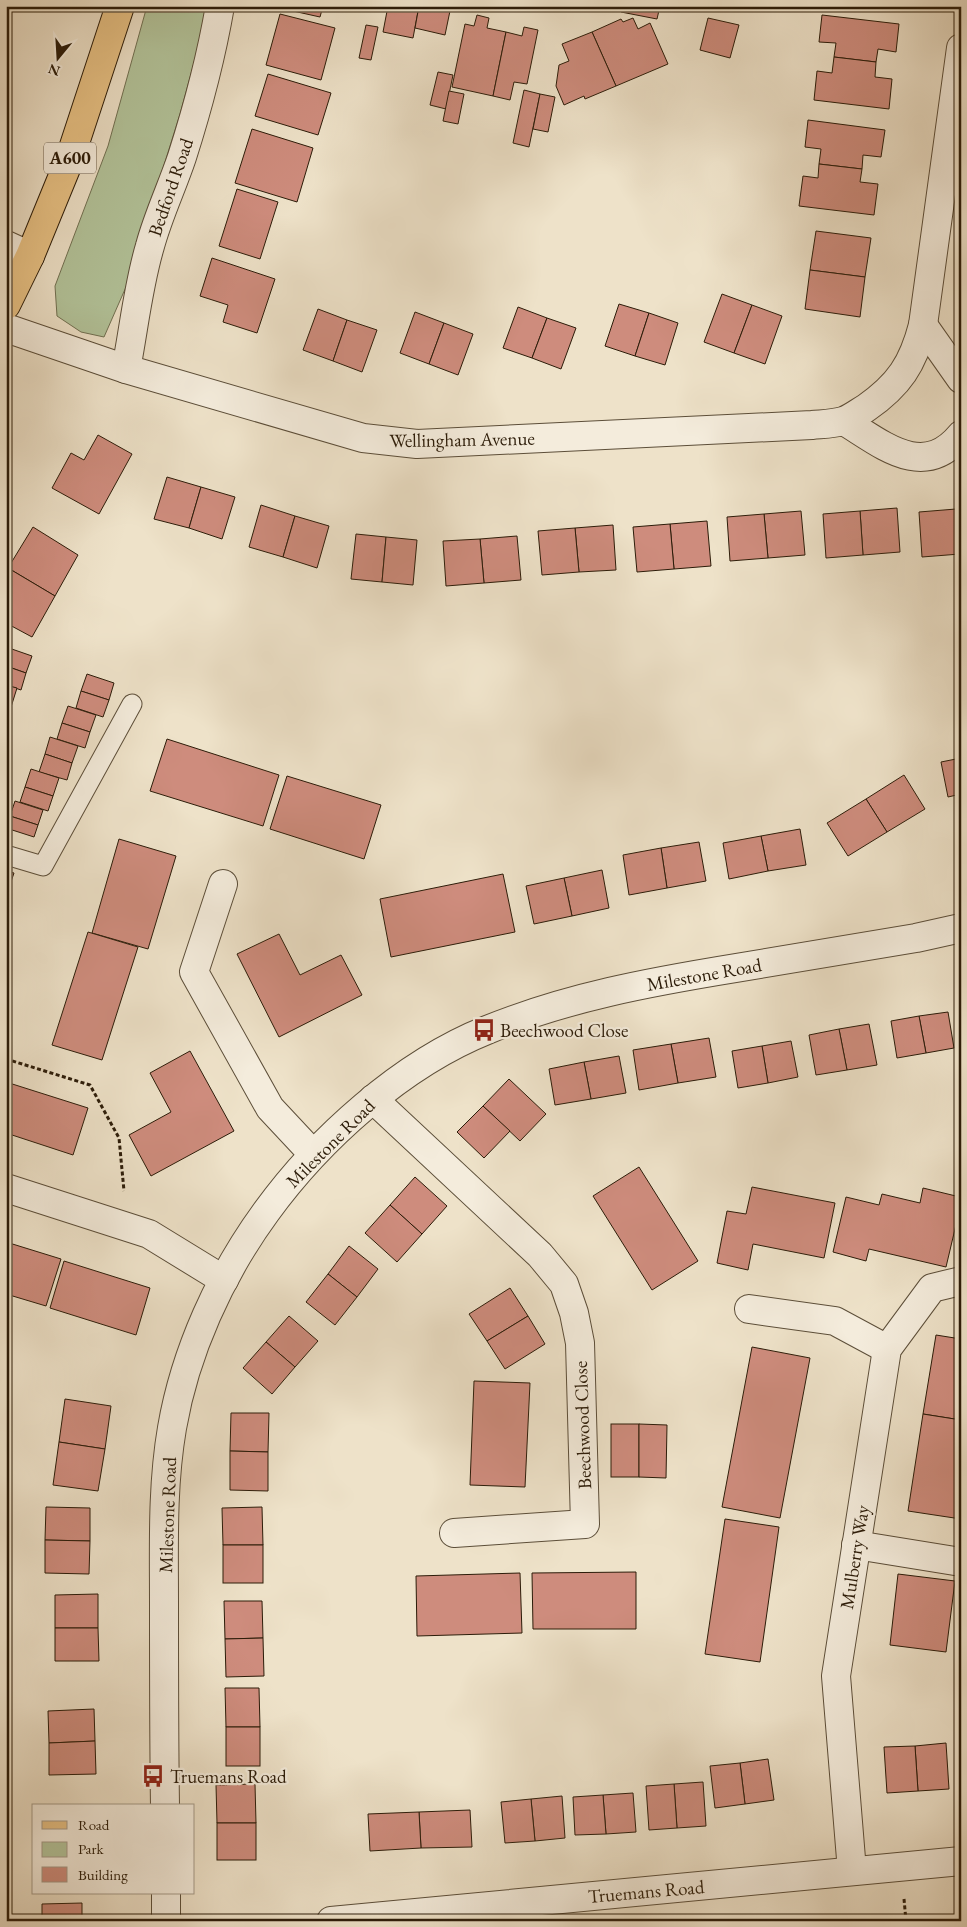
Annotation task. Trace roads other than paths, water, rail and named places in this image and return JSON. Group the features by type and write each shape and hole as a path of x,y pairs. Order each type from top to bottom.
{"main road":[{"name":"A600","path":"6,305 18,251 69,161 120,6"}],"street":[{"name":"Bedford Road","path":"126,369 135,324 139,288 150,244 181,158 202,90 220,6"},
{"name":"Wellingham Avenue","path":"6,328 126,369 363,438 417,444 812,425 844,421 880,398 897,382 917,349 923,325 961,48"},
{"path":"923,325 961,379"},
{"path":"844,421 891,450 908,457 924,458 939,452 953,445 961,435"},
{"path":"223,884 194,972 270,1108 313,1154"},
{"name":"Milestone Road","path":"164,1804 165,1490 172,1426 185,1376 202,1327 224,1280 253,1229 313,1154 342,1125 408,1073 484,1030 566,1002 627,987 916,938 961,928"},
{"name":"Beechwood Close","path":"373,1099 540,1255 564,1284 574,1312 580,1343 585,1524 454,1532"},
{"path":"6,1188 149,1234 224,1280"},
{"name":"Mulberry Way","path":"852,1871 836,1676 887,1348 932,1288 961,1281"},
{"path":"749,1309 835,1321 887,1348"},
{"path":"856,1545 961,1562"},
{"name":"Truemans Road","path":"331,1921 961,1861"},
{"path":"166,1894 166,1921"}],"lane":[{"path":"6,855 43,866 132,704"}],"place":[{"name":"Beechwood Close","path":"484,1030"},
{"name":"Truemans Road","path":"153,1776"}]}
